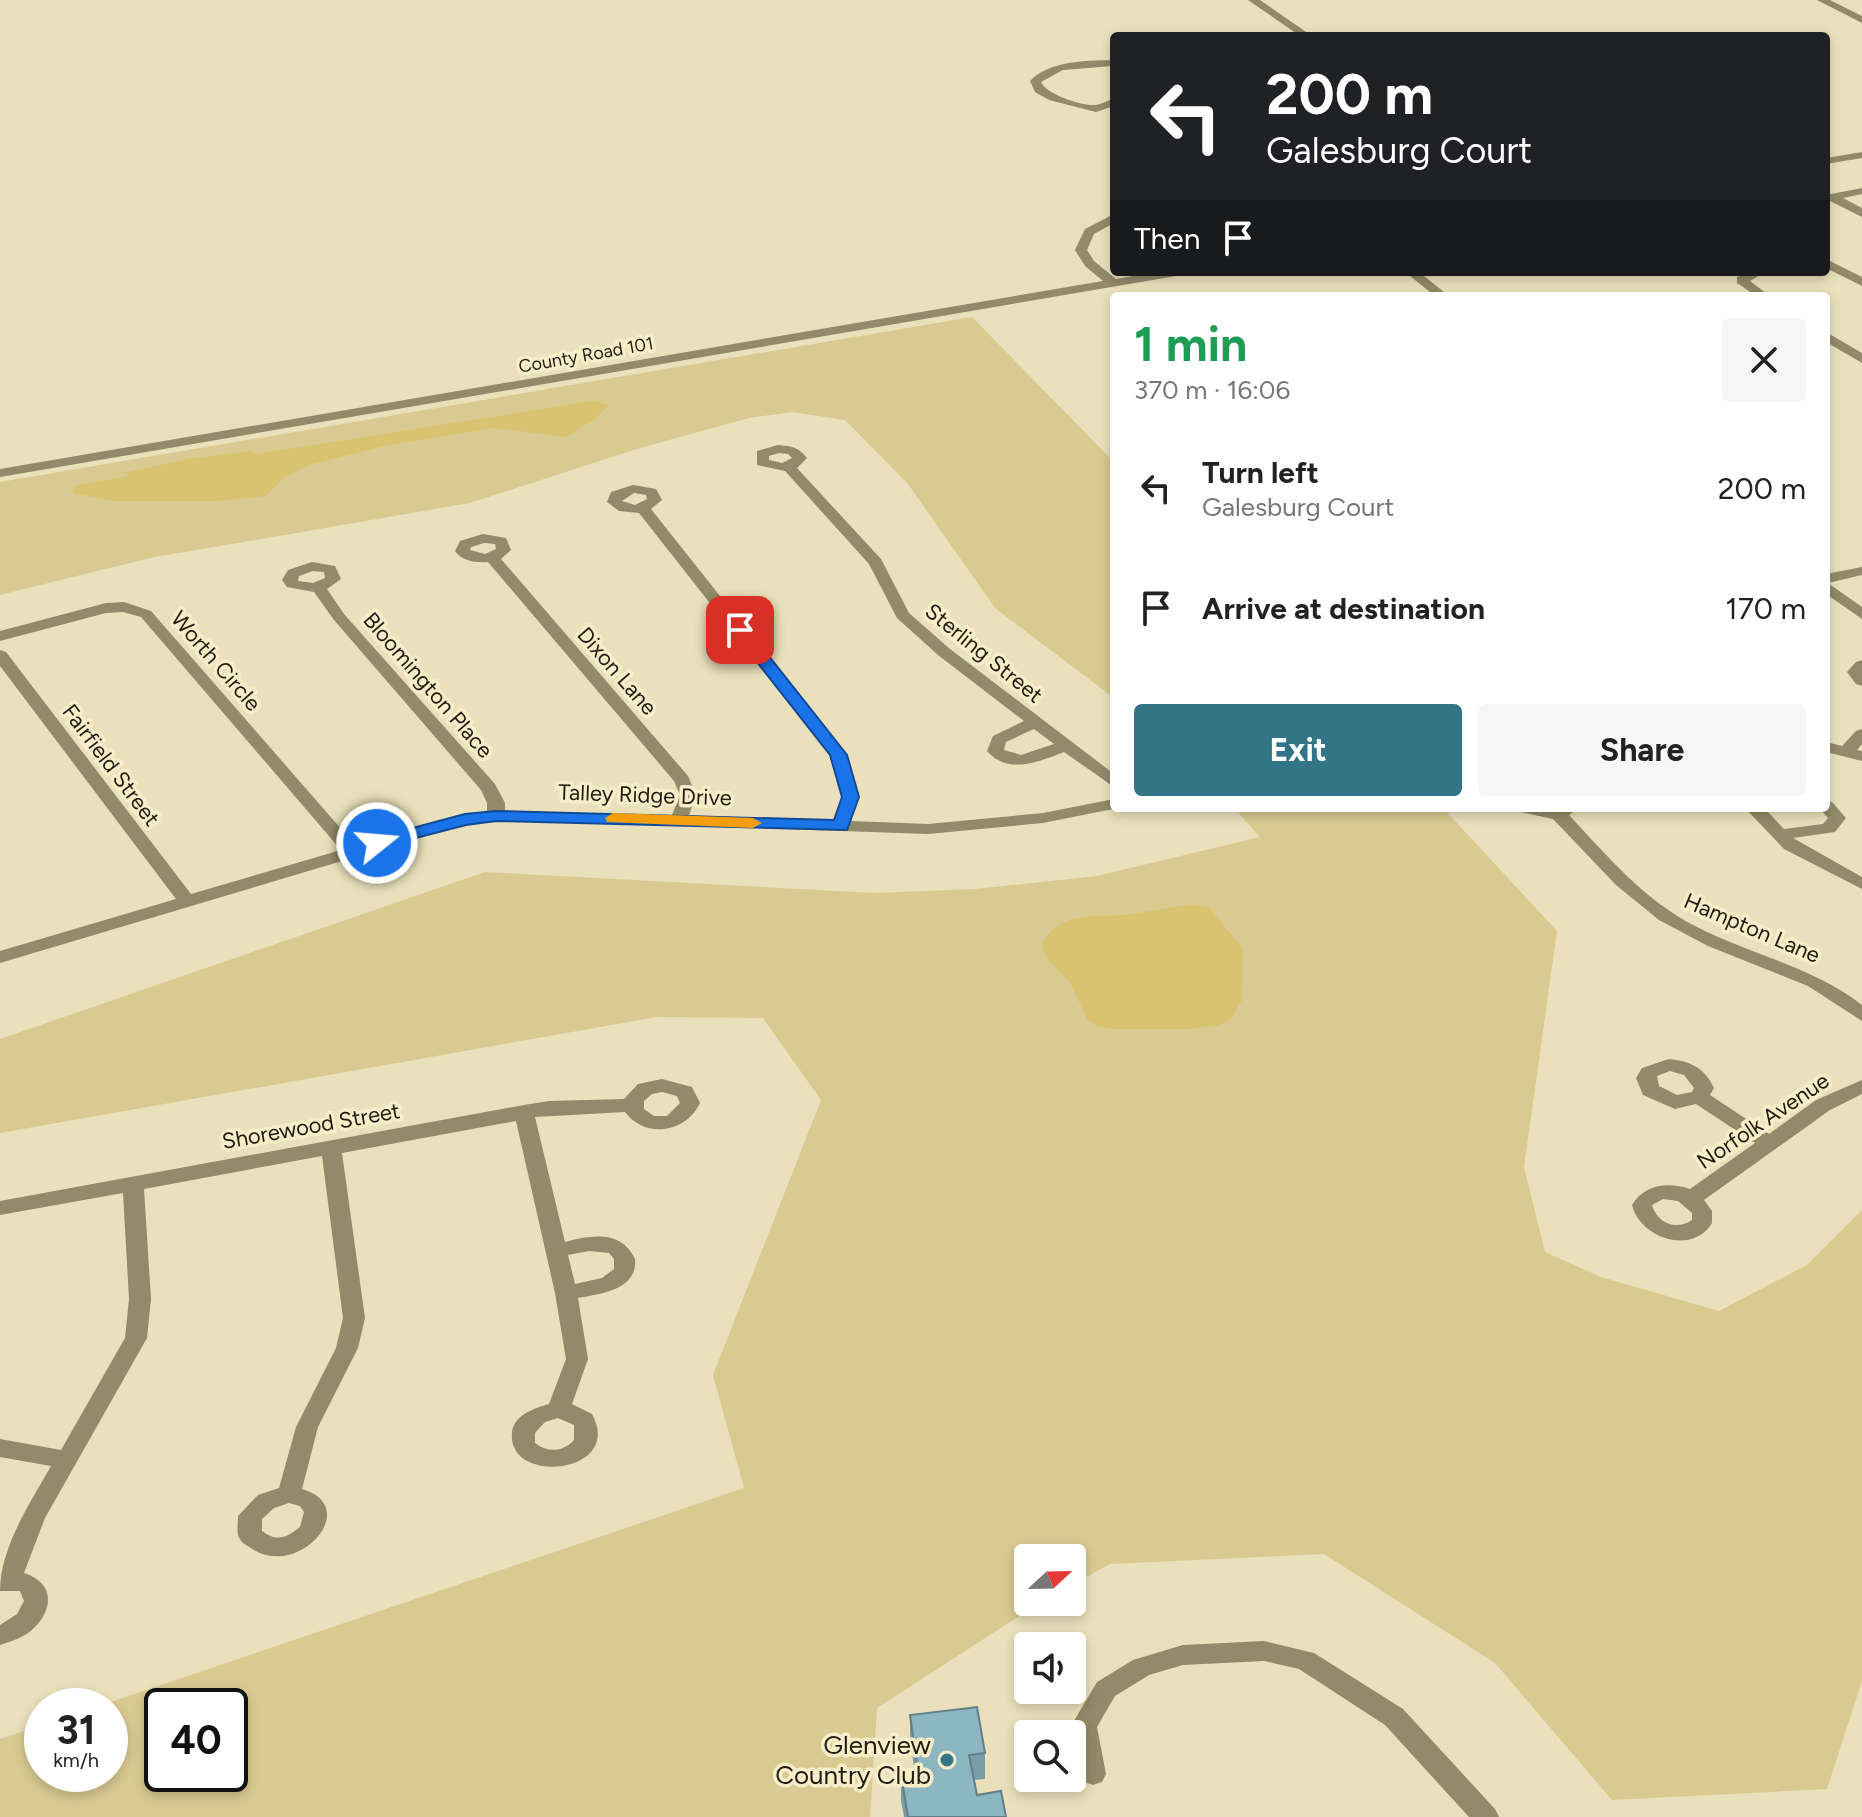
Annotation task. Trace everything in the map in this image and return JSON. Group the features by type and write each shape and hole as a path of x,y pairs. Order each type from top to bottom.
{"street":[{"path":"1253,0 1301,32"},
{"path":"1822,0 1862,20"},
{"path":"1110,63 1058,68 1042,74 1035,81 1039,90 1077,105 1096,109 1110,104"},
{"path":"1830,160 1862,155"},
{"path":"1830,197 1862,191"},
{"path":"1830,197 1862,213"},
{"path":"1110,220 1089,232 1081,250 1089,263 1113,283"},
{"path":"1830,265 1862,282"},
{"name":"County Road 101","path":"0,473 1154,276"},
{"path":"1416,276 1438,292"},
{"path":"1750,276 1741,280 1758,292"},
{"path":"1830,339 1862,359"},
{"name":"Sterling Street","path":"788,466 876,562 902,615 944,652 1110,779"},
{"path":"643,508 838,755 850,797 841,826"},
{"name":"Dixon Lane","path":"491,557 682,780 688,795 679,820"},
{"path":"1830,578 1862,571"},
{"name":"Bloomington Place","path":"318,587 339,617 489,788 496,803 496,816"},
{"path":"1830,590 1862,614"},
{"name":"Worth Circle","path":"0,636 106,608 124,607 146,614 351,851"},
{"name":"Fairfield Street","path":"0,655 187,901"},
{"path":"1862,665 1855,672 1862,681"},
{"name":"Sterling Street","path":"1036,722 999,739 994,745 995,751 1000,756 1019,761 1066,745"},
{"path":"1830,748 1854,754 1862,734"},
{"name":"Talley Ridge Drive","path":"5,956 430,827 496,816 928,829 1043,818 1110,805"},
{"path":"1780,835 1829,828 1837,818 1830,810"},
{"name":"Hampton Lane","path":"1537,812 1557,812"},
{"name":"Hampton Lane","path":"1565,812 1626,884 1666,917 1715,941 1794,970 1838,994 1862,1015"},
{"path":"1764,812 1790,845 1862,884"},
{"path":"0,937 5,956"},
{"name":"Norfolk Avenue","path":"1691,1199 1823,1105 1862,1086"},
{"path":"1699,1097 1769,1143"},
{"name":"Shorewood Street","path":"0,1208 524,1112 563,1107 632,1105"},
{"path":"524,1112 566,1293 577,1359 558,1410"},
{"path":"289,1494 307,1427 347,1348 354,1318 331,1147"},
{"path":"0,1635 25,1624 37,1607 38,1598 29,1584 5,1580 34,1517 136,1338 140,1299 133,1183"},
{"path":"556,1251 598,1243 611,1244 621,1250 626,1259 626,1269 619,1278 607,1284 566,1293"},
{"path":"0,1448 67,1460"},
{"path":"1093,1774 1084,1726 1106,1689 1142,1667 1183,1655 1264,1651 1305,1660 1394,1717 1486,1817"}],"shaded area":[{"path":"972,317 1110,458 1110,695 995,608 908,484 845,420 792,412 749,418 640,448 470,503 150,558 0,595 0,482"},
{"path":"593,401 609,405 596,418 566,437 494,428 389,445 309,465 285,477 266,496 218,501 115,501 71,493 77,485 128,476 127,472 188,459 250,451 256,454"},
{"path":"1238,812 1447,812 1557,931 1524,1167 1545,1252 1601,1277 1719,1311 1807,1265 1862,1210 1862,1681 1827,1789 1612,1800 1495,1663 1324,1554 1110,1564 1086,1577 1086,1544 1014,1544 1014,1616 1019,1616 877,1708 870,1817 0,1817 0,1739 24,1731 24,1792 128,1792 128,1696 144,1691 144,1792 248,1792 248,1688 152,1688 744,1488 713,1375 821,1100 763,1018 657,1017 0,1133 0,1039 485,872 875,893 975,889 1097,876 1260,837"},
{"path":"1192,904 1209,907 1243,949 1242,1000 1231,1019 1220,1025 1191,1029 1110,1029 1096,1026 1087,1019 1071,984 1045,956 1042,943 1052,930 1066,921"}],"building":[{"name":"Glenview Country Club","path":"977,1707 985,1753 969,1755 977,1795 1001,1791 1006,1817 908,1817 901,1775 918,1772 910,1715"}],"slow traffic":[{"path":"613,818 753,823"}],"place":[{"name":"Glenview Country Club","path":"947,1760"}],"route":[{"path":"377,843 465,819 496,816 841,826 850,797 838,755 740,630"}]}
